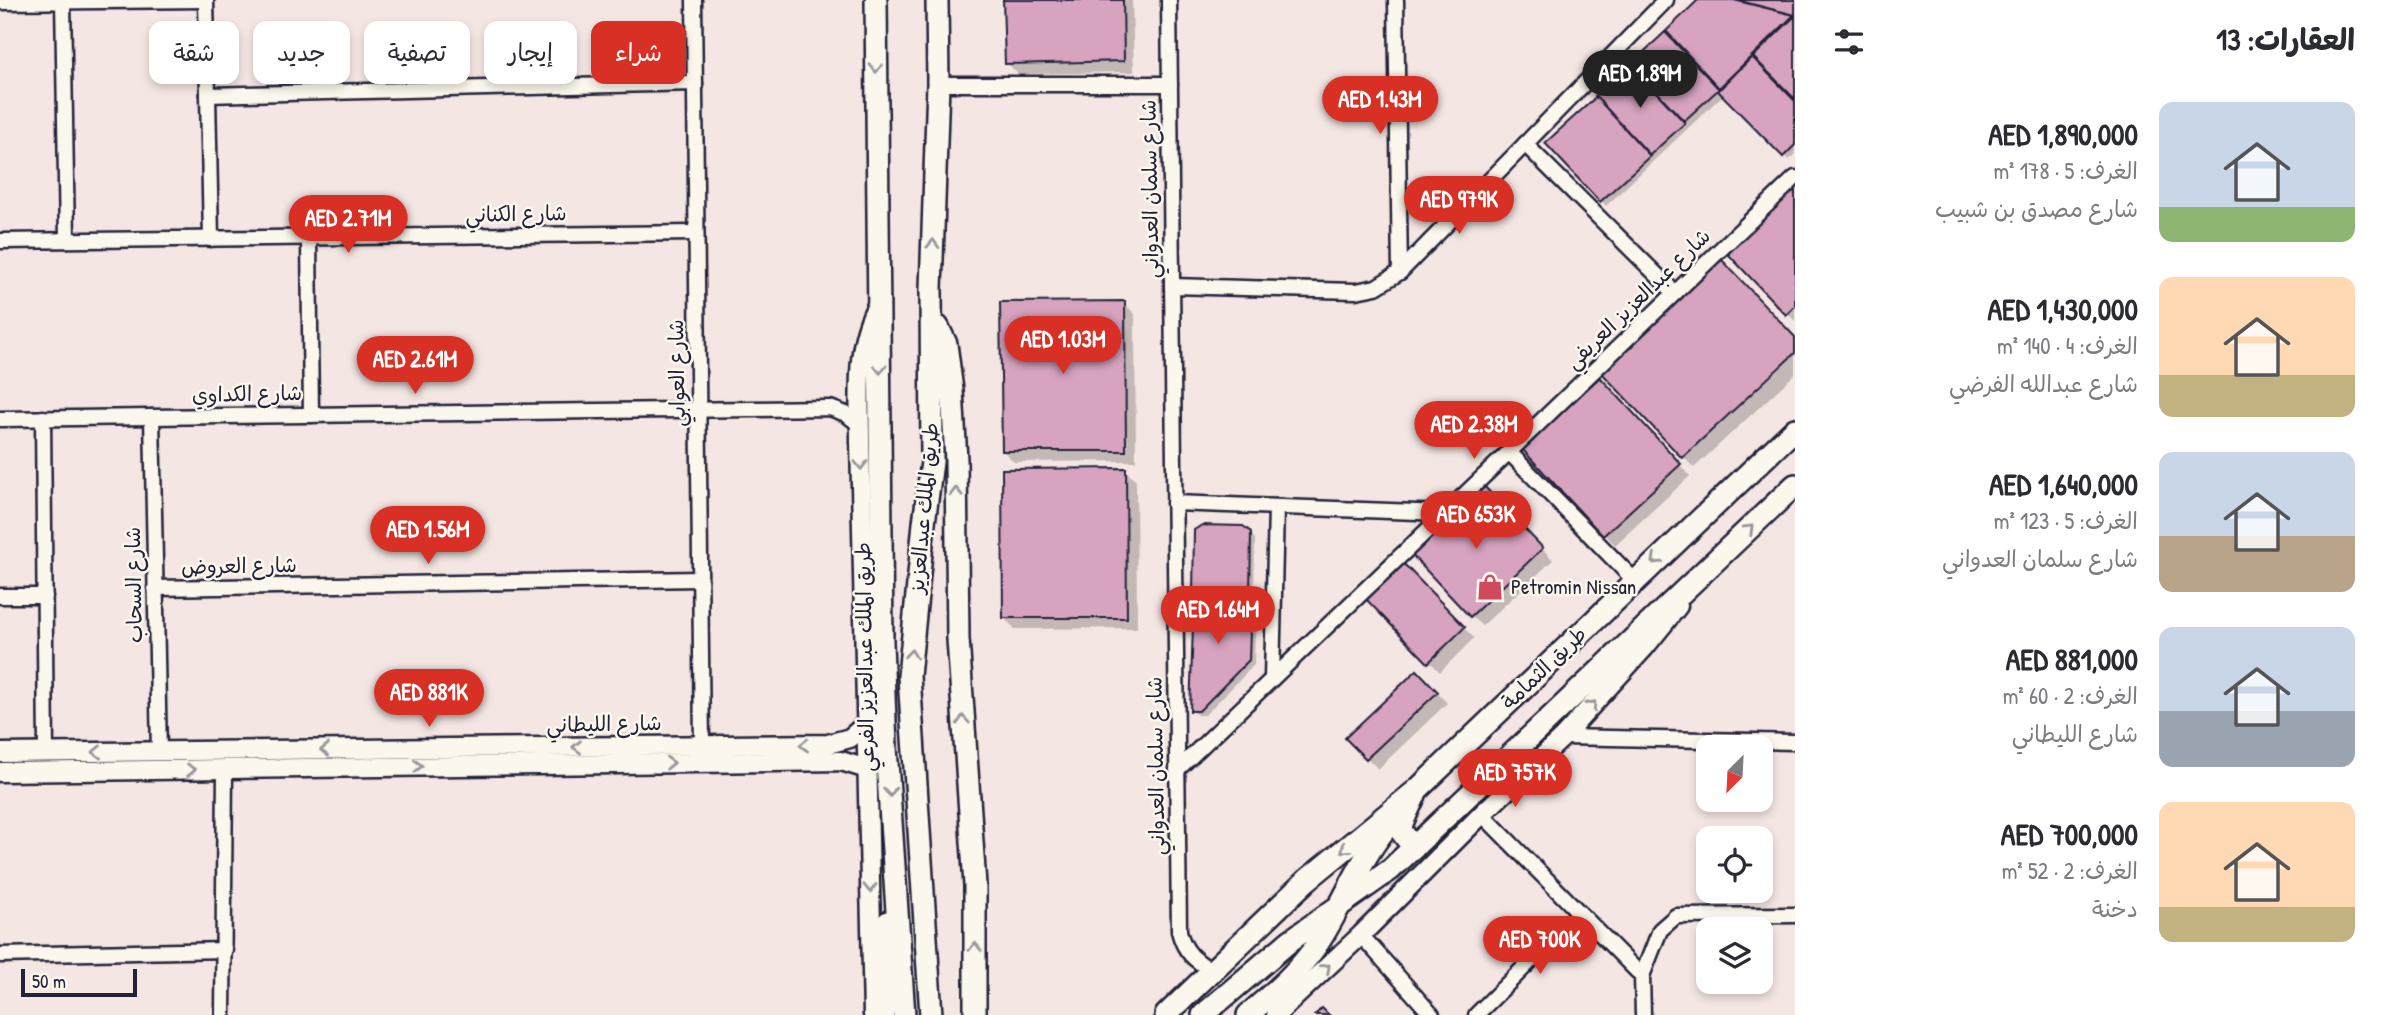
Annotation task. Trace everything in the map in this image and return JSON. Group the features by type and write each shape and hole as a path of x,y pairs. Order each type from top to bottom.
{"main road":[{"name":"طريق الملك عبدالعزيز","path":"876,0 882,656 904,1015"},
{"name":"طريق الملك عبدالعزيز","path":"931,1015 929,953 908,676 932,462 937,0"},
{"path":"932,312 946,344 953,390 958,639 975,885 975,1015"},
{"name":"طريق الثمامة","path":"1166,1015 1307,880 1417,790 1795,429"},
{"name":"طريق الثمامة","path":"1203,1015 1255,969 1390,870 1795,485"},
{"path":"1414,848 1401,831 1402,822 1417,790"},
{"path":"1248,1015 1293,974 1316,946 1368,850 1417,790"},
{"path":"883,1015 886,995 886,939 897,882"}],"street":[{"path":"0,2 206,0 211,239"},
{"name":"شارع العوابي","path":"694,0 702,746"},
{"name":"شارع سلمان العدواني","path":"1169,0 1179,931 1185,949 1213,971"},
{"path":"1396,0 1400,272"},
{"path":"1172,286 1356,291 1376,287 1400,272 1666,0"},
{"path":"63,1 66,240"},
{"path":"208,95 695,83"},
{"path":"938,84 1170,83"},
{"path":"1525,144 1675,293"},
{"name":"شارع عبدالعزيز العريفي","path":"1177,771 1795,178"},
{"name":"شارع الكناني","path":"0,241 696,233"},
{"path":"309,238 311,415"},
{"name":"طريق الملك عبدالعزيز الفرعي","path":"873,1015 860,425 863,341 878,302"},
{"path":"830,408 861,389"},
{"path":"830,408 846,414 860,425"},
{"name":"شارع الكداوي","path":"0,419 830,408"},
{"name":"شارع السحاب","path":"152,417 159,752"},
{"path":"43,418 46,753"},
{"path":"1509,452 1635,581"},
{"path":"1174,503 1444,513"},
{"path":"1272,679 1276,507"},
{"path":"1276,1015 1563,737 1644,648 1712,565"},
{"name":"شارع العروض","path":"155,588 700,579"},
{"path":"0,596 45,596"},
{"name":"شارع الليطاني","path":"0,753 828,744 850,738 866,724"},
{"path":"1563,737 1795,742"},
{"name":"شارع الليطاني","path":"0,772 841,761 867,769"},
{"path":"223,1015 225,769"},
{"path":"1482,814 1642,976"},
{"path":"1476,1015 1579,913"},
{"path":"1643,1015 1642,976 1660,930 1676,916 1795,915"},
{"path":"1361,935 1433,1015"},
{"path":"0,955 225,950"}],"building":[{"path":"1003,0 1123,0 1124,61 1005,64"},
{"path":"1698,0 1734,0 1794,15 1719,88 1666,31"},
{"path":"1736,0 1795,0 1795,15"},
{"path":"1795,16 1795,99 1753,57"},
{"path":"1665,32 1719,89 1684,121 1631,64"},
{"path":"1752,57 1795,101 1795,145 1783,157 1718,91"},
{"path":"1630,64 1685,123 1650,155 1595,96"},
{"path":"1596,97 1650,156 1600,202 1545,143"},
{"path":"1795,187 1795,306 1786,315 1727,253"},
{"path":"1721,259 1795,337 1795,353 1682,458 1600,371"},
{"path":"1125,301 1126,451 1002,451 1000,302"},
{"path":"1600,377 1681,464 1603,536 1522,449"},
{"path":"1126,468 1127,618 1003,618 1002,469"},
{"path":"1483,485 1543,548 1470,617 1410,553"},
{"path":"1202,525 1243,526 1251,532 1250,596 1193,595 1194,530"},
{"path":"1399,559 1465,627 1428,663 1362,595"},
{"path":"1194,598 1251,600 1249,660 1199,711 1190,711"},
{"path":"1417,670 1438,692 1366,759 1345,738"},
{"path":"1322,1008 1329,1015 1315,1015"}],"place":[{"name":"Petromin Nissan","path":"1490,587"}]}
